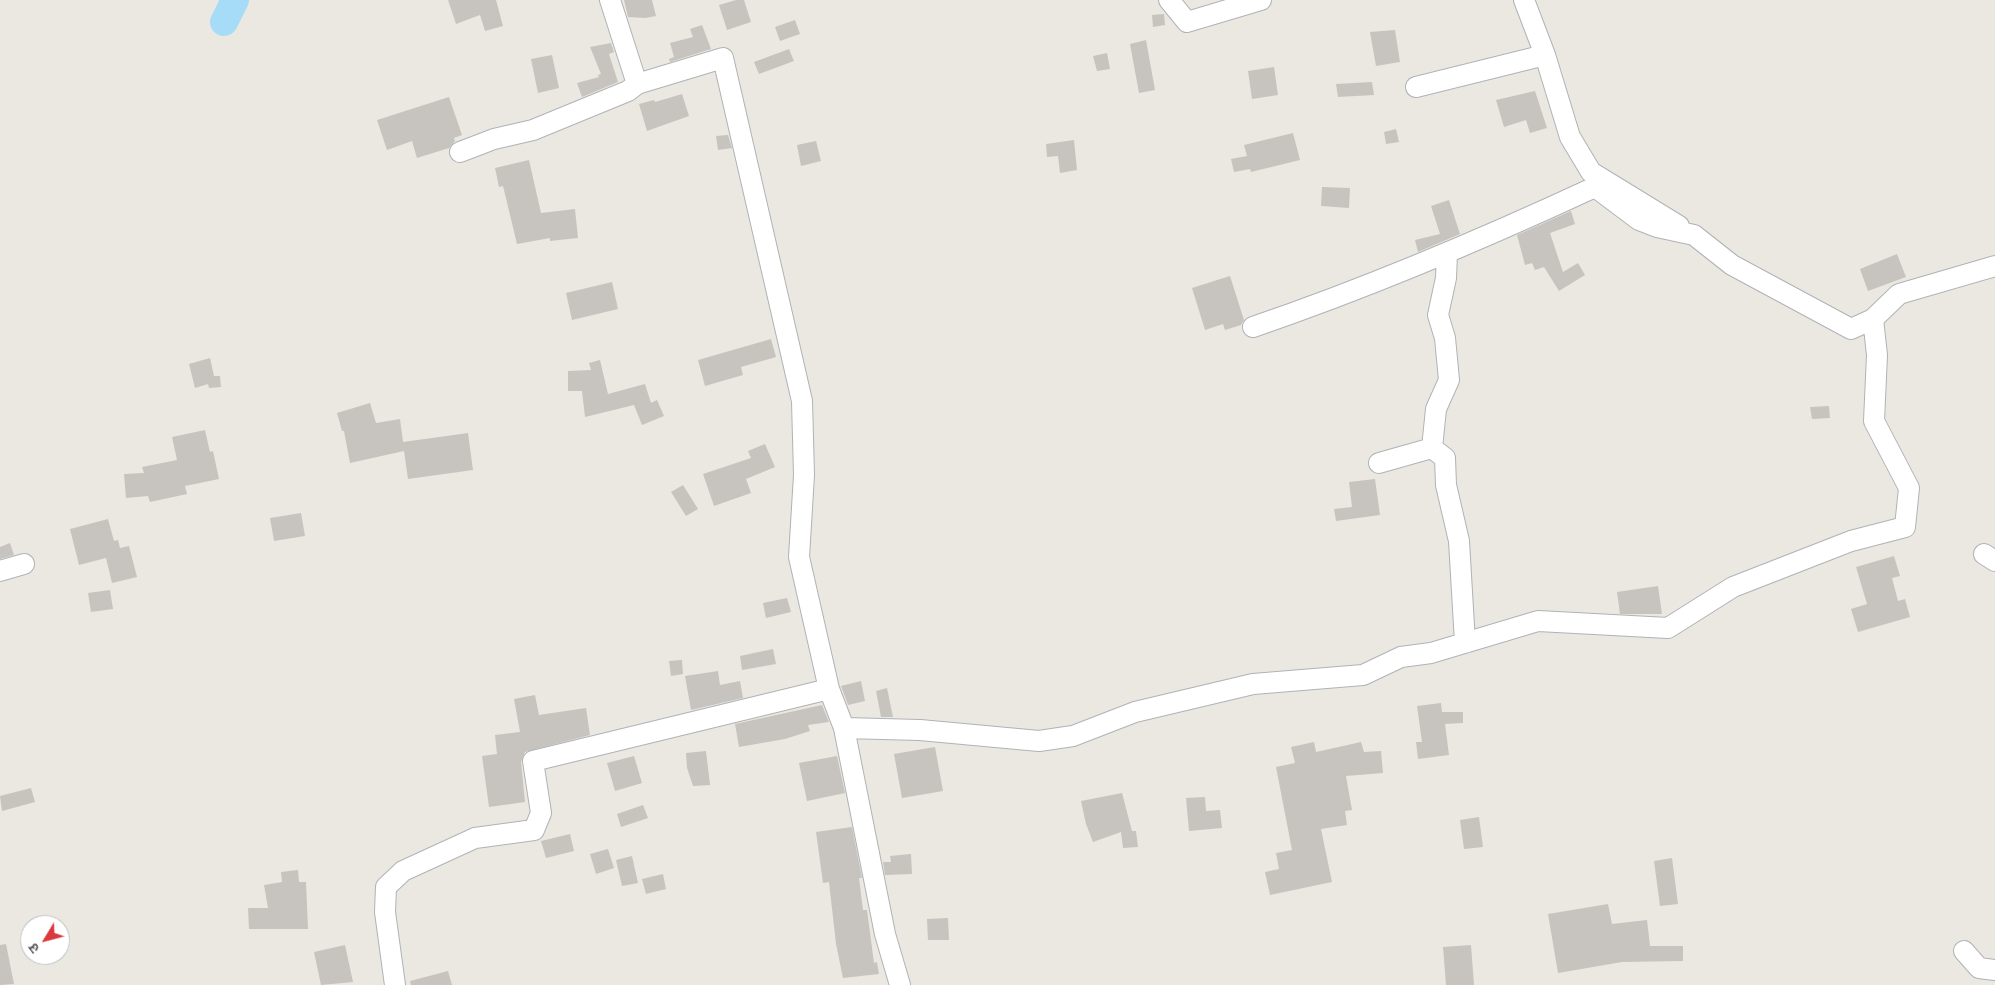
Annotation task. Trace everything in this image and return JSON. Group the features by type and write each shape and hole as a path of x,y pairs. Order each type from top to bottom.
{"street":[{"path":"610,0 637,84"},
{"path":"1168,0 1187,22 1262,0"},
{"path":"1524,0 1545,55 1570,137 1591,172 1694,235 1732,265 1851,329 1873,319 1899,294 1995,266"},
{"path":"1416,87 1545,55"},
{"path":"460,152 494,139 533,130 628,91 637,84 723,58 802,401 804,475 800,557 829,689 844,728 885,934 900,985"},
{"path":"1253,327 1447,253 1596,187 1639,220 1656,227 1694,235"},
{"path":"1432,448 1436,409 1450,380 1446,338 1438,316 1446,278 1447,253"},
{"path":"844,728 920,730 1039,741 1073,736 1135,712 1252,684 1363,675 1400,657 1431,653 1538,621 1668,628 1733,587 1851,541 1905,527 1909,488 1874,421 1877,356 1873,319"},
{"path":"1379,463 1432,448"},
{"path":"1432,448 1445,458 1446,485 1459,540 1466,643"},
{"path":"0,571 24,564"},
{"path":"395,985 385,912 386,887 403,871 475,838 534,830 541,813 533,761 829,689"},
{"path":"1964,951 1978,968 1995,970"}],"building":[{"path":"448,0 496,0 503,26 485,31 480,15 456,24"},
{"path":"624,0 652,0 656,16 645,18 628,17"},
{"path":"736,0 744,0 751,22 727,30 719,5"},
{"path":"1164,14 1165,25 1153,27 1152,15"},
{"path":"795,20 800,34 780,41 775,27"},
{"path":"702,25 711,49 670,62 669,59 674,57 670,43 693,37 690,29"},
{"path":"1395,30 1400,62 1376,66 1370,32"},
{"path":"1146,40 1155,90 1139,93 1130,44"},
{"path":"611,43 614,52 609,54 618,82 582,97 577,83 599,77 598,75 601,74 590,47"},
{"path":"789,49 794,61 759,74 754,62"},
{"path":"1107,53 1110,69 1097,71 1093,56"},
{"path":"552,55 559,88 538,93 531,59"},
{"path":"1274,67 1278,95 1252,99 1248,71"},
{"path":"1372,82 1374,95 1338,97 1336,84"},
{"path":"1535,91 1547,128 1530,133 1526,120 1504,127 1496,100"},
{"path":"682,94 689,116 647,131 639,104 654,100 655,102"},
{"path":"449,97 462,135 454,138 455,141 449,148 417,158 412,141 387,150 377,120"},
{"path":"1396,129 1399,142 1386,144 1384,132"},
{"path":"1293,133 1300,160 1251,172 1250,169 1234,172 1231,159 1247,156 1244,145"},
{"path":"728,135 732,148 718,150 716,136"},
{"path":"1074,140 1077,170 1060,173 1058,156 1047,157 1046,144"},
{"path":"816,141 821,161 801,166 797,145"},
{"path":"529,160 541,213 575,209 578,238 550,241 550,238 517,244 503,186 499,187 495,168"},
{"path":"1322,187 1350,188 1349,208 1321,206"},
{"path":"1449,200 1460,234 1418,252 1415,240 1440,234 1431,206"},
{"path":"1571,211 1575,224 1550,233 1563,272 1578,263 1585,275 1559,291 1544,267 1535,270 1532,263 1525,265 1517,235"},
{"path":"1897,254 1906,277 1868,291 1860,269"},
{"path":"1230,276 1244,320 1241,325 1225,330 1223,324 1205,330 1192,288"},
{"path":"612,282 618,309 572,320 566,293"},
{"path":"771,339 776,357 741,367 743,375 705,386 698,360"},
{"path":"210,358 214,376 220,376 221,387 209,388 208,384 195,388 189,364"},
{"path":"600,360 608,394 645,384 651,403 657,400 664,416 642,425 634,405 585,417 582,391 568,391 568,371 591,370 589,363"},
{"path":"370,403 376,423 400,419 403,442 468,433 473,470 408,479 404,451 350,463 344,431 342,431 337,413"},
{"path":"1829,406 1830,418 1812,419 1810,407"},
{"path":"205,430 210,452 213,451 219,479 185,486 187,494 150,502 148,496 126,498 124,474 144,473 142,467 177,460 172,437"},
{"path":"765,444 775,467 746,479 751,493 714,506 703,474 751,458 748,451"},
{"path":"1375,479 1380,515 1336,521 1334,509 1352,507 1349,482"},
{"path":"683,485 698,509 686,516 671,492"},
{"path":"301,513 305,536 274,541 270,518"},
{"path":"108,519 114,541 118,540 120,548 129,546 137,577 112,583 106,558 79,565 70,529"},
{"path":"10,543 14,555 0,559 0,547"},
{"path":"1894,556 1900,576 1892,578 1898,601 1905,599 1910,617 1858,632 1851,609 1867,604 1856,567"},
{"path":"1658,586 1662,614 1620,614 1617,592"},
{"path":"110,590 113,609 91,612 88,593"},
{"path":"787,598 791,612 766,618 763,603"},
{"path":"773,649 776,664 742,670 740,656"},
{"path":"682,660 683,674 671,676 669,661"},
{"path":"718,671 720,685 740,681 743,698 691,710 685,676"},
{"path":"861,681 865,701 848,705 841,686"},
{"path":"887,688 893,717 881,717 876,691"},
{"path":"535,695 539,715 586,708 590,735 525,752 521,762 525,802 489,807 482,756 497,754 495,735 520,732 514,699"},
{"path":"1441,703 1442,712 1463,712 1463,723 1445,724 1449,755 1418,759 1416,742 1422,742 1417,706"},
{"path":"822,705 829,722 808,725 810,731 785,739 739,747 735,724"},
{"path":"1314,742 1316,752 1361,742 1364,752 1381,751 1383,773 1346,776 1352,810 1345,811 1347,825 1321,829 1332,882 1270,895 1265,872 1279,869 1276,853 1292,850 1276,767 1295,763 1291,747"},
{"path":"935,747 943,791 902,798 894,754"},
{"path":"706,751 710,785 693,786 687,768 686,753"},
{"path":"634,756 642,783 615,791 607,763"},
{"path":"837,756 845,793 807,801 799,763"},
{"path":"31,788 35,802 2,811 0,796"},
{"path":"1122,793 1132,831 1136,831 1138,847 1123,848 1121,832 1093,842 1086,824 1081,801"},
{"path":"1205,797 1206,811 1220,810 1222,828 1189,831 1186,798"},
{"path":"643,805 648,818 621,827 617,814"},
{"path":"1479,817 1483,847 1464,849 1460,820"},
{"path":"852,827 862,878 859,878 863,910 867,910 874,963 877,962 879,974 843,978 836,944 829,882 823,883 816,832"},
{"path":"570,834 574,851 546,858 541,841"},
{"path":"608,849 614,868 596,874 590,854"},
{"path":"911,854 912,874 885,875 883,862 891,862 890,856"},
{"path":"632,856 638,883 622,886 616,860"},
{"path":"1672,858 1678,904 1660,906 1654,861"},
{"path":"298,870 299,882 306,882 308,929 249,929 248,908 268,908 264,885 282,882 281,872"},
{"path":"663,874 666,889 646,894 642,879"},
{"path":"1608,904 1612,924 1647,920 1650,946 1683,946 1683,961 1622,962 1558,973 1548,914"},
{"path":"948,918 949,940 928,940 927,919"},
{"path":"6,944 14,984 0,985 0,945"},
{"path":"345,945 353,982 321,985 314,952"},
{"path":"1471,945 1474,985 1446,985 1443,947"},
{"path":"448,971 452,985 411,985 410,981"}],"waterway":[{"path":"224,22 235,0"}]}
